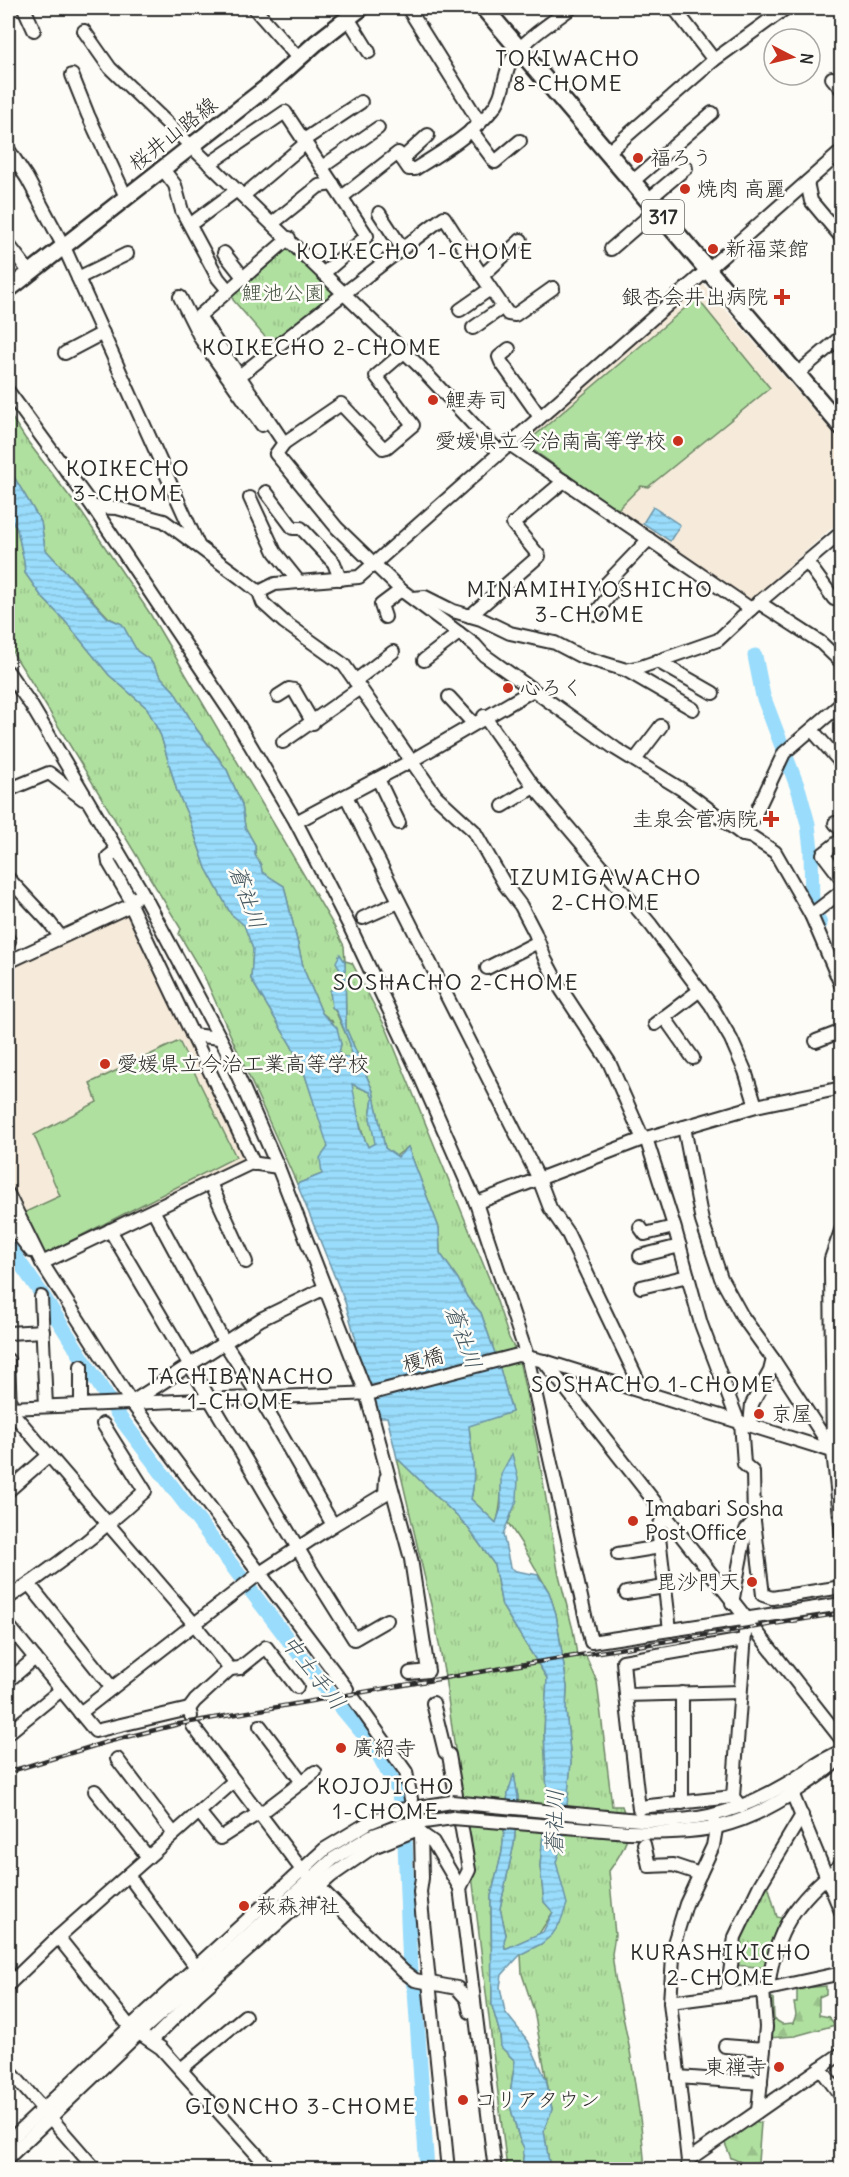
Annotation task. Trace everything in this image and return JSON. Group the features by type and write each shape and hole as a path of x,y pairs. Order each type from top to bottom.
{"highway":[{"name":"317","path":"484,8 842,427"}],"main road":[{"name":"桜井山路線","path":"8,290 267,87 355,11"}],"street":[{"path":"24,8 34,30"},
{"path":"254,8 299,59"},
{"path":"408,8 495,162 520,141"},
{"path":"342,197 398,153 410,170 415,169 454,144 475,127 500,100 512,60 520,49 572,8"},
{"path":"674,8 714,60"},
{"path":"607,153 714,60 786,8"},
{"path":"355,11 369,52"},
{"path":"84,31 110,68 289,238 504,448 564,481 754,606 820,642 842,663"},
{"path":"72,75 126,197"},
{"path":"832,78 842,90"},
{"path":"195,221 240,193 361,102"},
{"path":"209,164 285,112 367,236 324,273"},
{"path":"632,182 712,113"},
{"path":"322,167 378,128"},
{"path":"402,159 428,135"},
{"path":"8,149 27,178 78,278 200,548"},
{"path":"259,592 275,584 359,577 842,151"},
{"path":"162,168 175,184 182,211 218,278 228,290"},
{"path":"611,249 686,168"},
{"path":"807,182 811,201 842,238"},
{"path":"273,223 319,186 333,184"},
{"path":"379,213 402,248"},
{"path":"235,379 444,217 508,314 515,315 553,288"},
{"path":"282,446 235,379 199,316 289,238"},
{"path":"482,276 521,240"},
{"path":"8,244 30,273"},
{"path":"224,253 243,277"},
{"path":"78,278 127,254"},
{"path":"459,310 490,289"},
{"path":"180,297 201,339 235,379"},
{"path":"473,328 503,307"},
{"path":"65,353 102,333"},
{"path":"797,374 842,336"},
{"path":"509,349 499,357 501,362 540,417"},
{"path":"404,351 376,376 413,425 387,447 383,448 340,404 282,446 276,454 337,528 401,590 459,633 484,655 595,734 686,792 743,835 752,837 775,852 811,915 842,987"},
{"path":"8,392 93,507 235,719 296,822 349,925 417,1069 476,1203 522,1356 591,1642 842,1605"},
{"path":"470,616 539,556 513,524 564,481"},
{"path":"266,492 293,528 301,528 334,563 340,579"},
{"path":"250,498 275,552 299,582"},
{"path":"93,507 117,508 164,521 259,592 263,603 284,622 344,665 436,796 474,831 505,885 521,906 561,989 609,1062 645,1138 680,1246 701,1324 743,1423 744,1464 753,1472 754,1521 763,1594 772,1598 842,1587"},
{"path":"627,670 718,640 754,606 842,532"},
{"path":"595,614 613,591 605,585 649,539"},
{"path":"807,562 834,599"},
{"path":"385,617 381,605 401,590"},
{"path":"412,598 425,597 453,611 510,633 555,643 580,656 627,670 693,709"},
{"path":"424,660 459,633"},
{"path":"283,742 313,723 393,652"},
{"path":"657,662 713,693"},
{"path":"8,672 31,705 141,890 220,1038 278,1167 369,1393 411,1559 428,1671 410,1673"},
{"path":"278,696 289,689 294,690 313,723"},
{"path":"296,822 411,761 533,690"},
{"path":"449,697 479,720 651,925 700,990 731,1039 745,1071 756,1106"},
{"path":"743,835 784,753 842,703"},
{"path":"635,760 661,726"},
{"path":"812,730 842,764"},
{"path":"8,790 49,773 89,804"},
{"path":"378,779 399,823"},
{"path":"503,806 534,787"},
{"path":"346,796 539,1179 550,1208 568,1234 644,1393"},
{"path":"842,839 823,854 842,879"},
{"path":"117,850 108,857 109,863 131,903 254,1164"},
{"path":"8,878 60,936"},
{"path":"8,962 131,903 141,890"},
{"path":"811,915 842,891"},
{"path":"363,918 399,902"},
{"path":"487,968 538,942"},
{"path":"693,1058 659,1021 700,990"},
{"path":"816,1041 842,1031"},
{"path":"192,1035 220,1038"},
{"path":"476,1203 645,1138 756,1106 842,1088"},
{"path":"684,1127 702,1221 721,1278 741,1316 837,1453"},
{"path":"42,1263 251,1163 278,1167"},
{"path":"210,1183 246,1262"},
{"path":"8,1194 42,1263 129,1402 350,1694 406,1773 411,1799"},
{"path":"153,1210 225,1344 260,1398 333,1525"},
{"path":"8,1222 42,1263"},
{"path":"640,1227 645,1234 674,1227"},
{"path":"842,1228 831,1259 842,1535"},
{"path":"110,1230 354,1640 387,1620"},
{"path":"640,1256 680,1246"},
{"path":"831,1272 842,1263"},
{"path":"641,1287 688,1276"},
{"path":"129,1402 225,1344 261,1319 325,1288"},
{"path":"41,1297 46,1406"},
{"path":"8,1333 43,1331"},
{"path":"522,1356 837,1453"},
{"name":"榎橋","path":"10,1414 27,1407 369,1393 522,1356"},
{"path":"743,1423 770,1371 773,1359"},
{"path":"8,1360 10,1414 49,1455 230,1669"},
{"path":"544,1361 842,1740"},
{"path":"81,1366 86,1404"},
{"path":"8,1598 51,1570 109,1525 145,1491 103,1424"},
{"path":"8,1491 49,1455"},
{"path":"80,1713 260,1573 385,1494 387,1467"},
{"path":"664,1515 658,1529 670,1629"},
{"path":"732,1603 746,1530 754,1521"},
{"path":"618,1554 660,1547"},
{"path":"29,1584 112,1688"},
{"path":"626,1593 665,1587"},
{"path":"737,1802 740,1692 746,1620"},
{"path":"8,1625 95,1731 191,1717 230,1669 240,1668 266,1647 297,1687"},
{"path":"744,1640 623,1661 639,1808 682,1803 737,1802 790,1788 832,1767 842,1756"},
{"path":"8,1681 35,1658"},
{"path":"8,1733 61,1690"},
{"path":"626,1695 740,1692"},
{"path":"682,1693 682,1803"},
{"path":"434,1703 445,1752 449,1755 469,1870 460,1888"},
{"path":"191,1717 234,1781 302,1870 403,1971 415,1980 457,1988 467,1999 473,2028 480,2038"},
{"path":"261,1726 302,1782"},
{"path":"151,2041 315,1884 333,1859 371,1836 402,1825 453,1818 628,1832 679,1833 716,1829 748,1819 790,1788 825,1757 842,1751"},
{"path":"117,1759 174,1834"},
{"path":"199,1812 220,1838 259,1814 315,1772"},
{"path":"8,1984 58,1936 234,1781"},
{"path":"790,1788 842,1914"},
{"path":"95,1791 148,1857"},
{"path":"8,2142 46,2113 135,2030 196,1967 325,1849 368,1822 400,1810 452,1802 656,1822 694,1820 713,1816 737,1802"},
{"path":"727,1994 735,1937 760,1885 802,1815"},
{"path":"689,2164 670,2002 674,1943 686,1904 713,1846 716,1829 713,1816"},
{"path":"418,1832 422,1878 420,1892 448,2169"},
{"path":"135,2030 315,1884 373,1847 394,1838 418,1832 433,1842 460,1888 495,2169"},
{"path":"644,1844 649,1866 673,1865 700,1874"},
{"path":"758,2111 766,2027 765,1990 774,1951 785,1925 795,1910 825,1877 842,1864"},
{"path":"128,1875 196,1967"},
{"path":"58,1936 135,2030 161,2048 271,2169"},
{"path":"670,2002 765,1990 842,1973"},
{"path":"181,2069 245,2016"},
{"path":"725,2046 764,2049"},
{"path":"689,2164 758,2111 842,2053"},
{"path":"820,2068 842,2097"},
{"path":"8,2069 96,2169"},
{"path":"678,2077 761,2084"},
{"path":"8,2158 46,2113"}],"shaded area":[{"name":"愛媛県立今治南高等学校","path":"700,280 841,442 841,520 746,604 515,440"},
{"name":"愛媛県立今治工業高等学校","path":"129,912 249,1160 44,1257 8,1188 8,969"}],"green space":[{"name":"鯉池公園","path":"289,243 338,292 272,345 233,300 232,293"},
{"path":"697,298 770,388 648,487 641,486 617,510 525,444"},
{"path":"8,412 82,513 149,612 334,926 344,946 345,961 352,963 387,1030 491,1283 509,1338 518,1355 537,1445 558,1571 577,1655 585,1654 597,1682 612,1806 622,1806 627,1825 626,1841 609,1871 615,1935 612,1954 630,2051 645,2169 550,2169 544,2130 552,2109 534,2011 522,1974 521,1954 541,1944 560,1923 552,1862 564,1827 571,1762 566,1711 567,1687 556,1614 549,1592 508,1523 517,1489 512,1455 502,1480 496,1523 471,1499 474,1472 469,1425 512,1412 481,1313 467,1297 440,1253 439,1228 408,1147 396,1156 385,1148 373,1091 346,1028 345,962 337,984 330,991 332,1007 350,1044 351,1058 341,1056 339,1053 341,1044 332,1021 322,1013 304,970 284,886 262,873 261,865 255,855 255,845 245,827 242,805 227,770 195,727 174,691 160,676 150,660 137,651 122,624 109,618 45,549 41,522 8,467"},
{"path":"8,513 17,529 25,573 42,597 65,621 109,675 147,708 161,736 177,791 206,868 231,914 244,924 253,949 251,979 291,1045 305,1075 329,1147 322,1174 297,1184 204,976 179,934 181,929 8,645"},
{"path":"179,1041 236,1157 45,1254 23,1213 60,1196 34,1135 97,1102 90,1083"},
{"path":"349,1083 370,1092 373,1098 370,1118 376,1144 368,1147 362,1132"},
{"path":"397,1458 466,1525 494,1564 502,1606 547,1678 544,1733 547,1790 540,1866 544,1902 553,1912 539,1934 505,1949 506,1934 500,1908 514,1844 518,1797 514,1776 508,1793 502,1852 491,1896 492,2006 500,2034 501,2047 515,2061 509,2102 524,2148 522,2169 507,2169 469,1850 445,1677 435,1622"},
{"path":"767,1881 777,1917 785,1919 769,1968 734,1965 738,1937"},
{"path":"826,1986 826,1994 819,1997 819,2015 829,2017 835,2025 795,2036 768,2038 766,1998 773,1998 774,2019 782,2024 793,2023 796,2015 794,2003 797,2003 797,1991 803,1988"},
{"path":"752,2120 761,2123 758,2162 743,2163 731,2158 724,2141"}],"water":[{"name":"蒼社川","path":"8,467 41,522 45,549 108,618 122,624 137,651 150,660 160,676 174,691 195,727 227,770 242,805 245,827 255,845 255,855 262,872 284,886 304,970 322,1013 337,1028 341,1044 339,1053 341,1056 351,1058 350,1044 337,1012 332,1007 330,991 342,974 336,962 340,954 345,962 346,1028 373,1091 385,1148 398,1157 408,1147 439,1228 440,1253 467,1297 481,1313 499,1365 512,1412 469,1426 474,1472 471,1499 496,1523 501,1508 501,1474 512,1454 518,1478 517,1500 503,1534 510,1567 516,1571 538,1575 549,1592 556,1614 567,1687 566,1711 571,1762 564,1838 556,1862 567,1904 560,1923 552,1935 541,1944 521,1954 502,1975 500,1987 505,2012 528,2041 546,2079 552,2110 544,2130 550,2169 522,2169 524,2148 509,2102 515,2061 501,2047 500,2034 492,2006 491,1896 502,1852 508,1793 514,1774 518,1797 514,1844 500,1908 506,1935 505,1949 543,1932 553,1912 544,1902 540,1866 547,1793 544,1732 547,1678 502,1606 494,1564 466,1525 397,1458 387,1417 379,1417 354,1352 356,1340 345,1302 297,1184 322,1174 320,1158 328,1147 305,1075 291,1045 251,979 253,949 244,925 231,914 206,868 177,791 161,736 147,708 109,675 65,621 42,597 25,573 17,529 8,513","holes":["352,1084 370,1092 373,1098 370,1118 375,1143 368,1147 361,1131"]},
{"path":"653,507 680,525 670,541 643,523"}],"waterway":[{"path":"755,656 763,696 799,791 808,824 812,905 820,924"},
{"name":"中土手川","path":"8,1246 41,1293 121,1419 324,1687 375,1748 399,1793 405,1843 410,1970 415,1990 427,2170"}],"railway":[{"path":"8,1772 107,1742 179,1724 531,1663 842,1613"}],"place":[{"name":"福ろう","path":"638,158"},
{"name":"焼肉 高麗","path":"685,189"},
{"name":"新福菜館","path":"713,249"},
{"name":"銀杏会井出病院","path":"782,297"},
{"name":"鯉寿司","path":"433,400"},
{"name":"愛媛県立今治南高等学校","path":"678,441"},
{"name":"心ろく","path":"508,688"},
{"name":"圭泉会菅病院","path":"771,819"},
{"name":"愛媛県立今治工業高等学校","path":"105,1064"},
{"name":"京屋","path":"759,1414"},
{"name":"Imabari Sosha Post Office","path":"633,1521"},
{"name":"毘沙門天","path":"752,1582"},
{"name":"廣紹寺","path":"341,1748"},
{"name":"萩森神社","path":"244,1906"},
{"name":"東禅寺","path":"779,2067"},
{"name":"コリアタウン","path":"463,2100"}],"district":[{"name":"TOKIWACHO 8-CHOME","path":"568,70"},
{"name":"KOIKECHO 1-CHOME","path":"415,251"},
{"name":"KOIKECHO 2-CHOME","path":"322,347"},
{"name":"KOIKECHO 3-CHOME","path":"128,480"},
{"name":"MINAMIHIYOSHICHO 3-CHOME","path":"590,602"},
{"name":"IZUMIGAWACHO 2-CHOME","path":"606,890"},
{"name":"SOSHACHO 2-CHOME","path":"456,982"},
{"name":"SOSHACHO 1-CHOME","path":"653,1384"},
{"name":"TACHIBANACHO 1-CHOME","path":"241,1388"},
{"name":"KOJOJICHO 1-CHOME","path":"386,1799"},
{"name":"KURASHIKICHO 2-CHOME","path":"721,1964"},
{"name":"GIONCHO 3-CHOME","path":"301,2106"}]}
